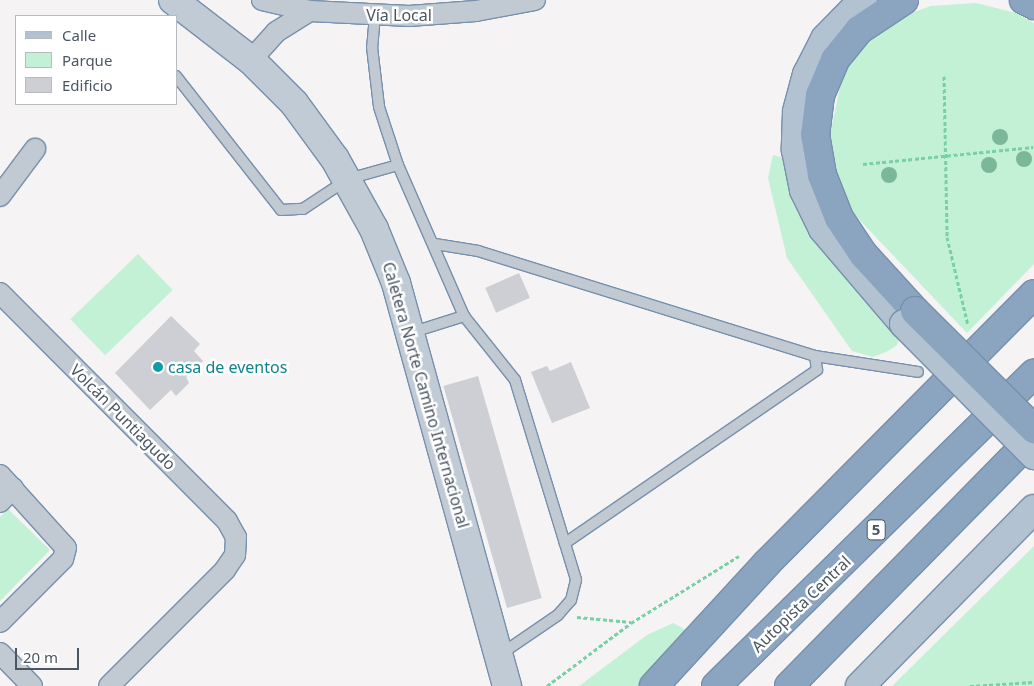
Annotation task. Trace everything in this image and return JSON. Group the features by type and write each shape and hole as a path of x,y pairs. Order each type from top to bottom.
{"highway":[{"path":"904,0 858,30 835,60 820,95 815,134 822,175 839,218 909,318 1034,429"},
{"path":"1024,0 1034,6"},
{"path":"654,686 766,564 1034,294"},
{"name":"Autopista Central","path":"716,686 1034,373"},
{"path":"789,686 1034,437"}],"main road":[{"path":"863,0 825,39 806,74 797,112 796,150 804,190 823,229 909,318 1034,455"},
{"path":"860,686 1034,509"}],"street":[{"name":"Caletera Norte Camino Internacional","path":"173,0 251,60 308,120 348,179 385,256 410,334 501,654 507,686"},
{"name":"Vía Local","path":"262,0 310,11 375,16 442,15 536,0"},
{"path":"251,60 276,32 310,11"},
{"path":"0,196 35,149"},
{"name":"Volcán Puntiagudo","path":"3,301 227,520 236,546 225,570 109,686"},
{"path":"0,622 63,559 66,548 4,488"},
{"path":"0,653 32,686"}],"lane":[{"path":"375,16 372,47 379,107 398,165 435,244 464,316 515,380 576,580 571,600 558,615 501,654"},
{"path":"178,79 281,210 303,209 348,179 398,165"},
{"path":"435,244 478,251 815,356 918,372"},
{"path":"410,334 464,316"},
{"path":"565,543 817,370 815,356"}],"path":[{"path":"944,76 947,237 970,334"},
{"path":"863,164 1033,147"},
{"path":"547,686 631,622 746,552"},
{"path":"558,615 631,622"},
{"path":"970,686 1034,682"}],"green space":[{"path":"976,3 1016,13 1034,23 1034,264 967,333 853,213 827,149 842,77 864,45 903,16 931,6"},
{"path":"773,155 787,159 902,332 897,345 888,351 873,357 852,351 787,258 768,178"},
{"path":"138,254 173,290 105,355 70,319"},
{"path":"8,509 50,550 0,601 0,517"},
{"path":"1034,546 1034,686 892,686"},
{"path":"673,623 688,631 639,686 579,686 647,635"}],"building":[{"path":"519,273 530,298 496,313 485,288"},
{"name":"casa de eventos","path":"171,316 200,344 194,351 203,361 186,377 189,383 176,396 171,390 150,410 115,373"},
{"path":"571,362 590,408 552,423 531,372 547,366 550,371"},
{"path":"478,376 542,598 507,608 443,386"}],"place":[{"name":"casa de eventos","path":"158,367"}]}
